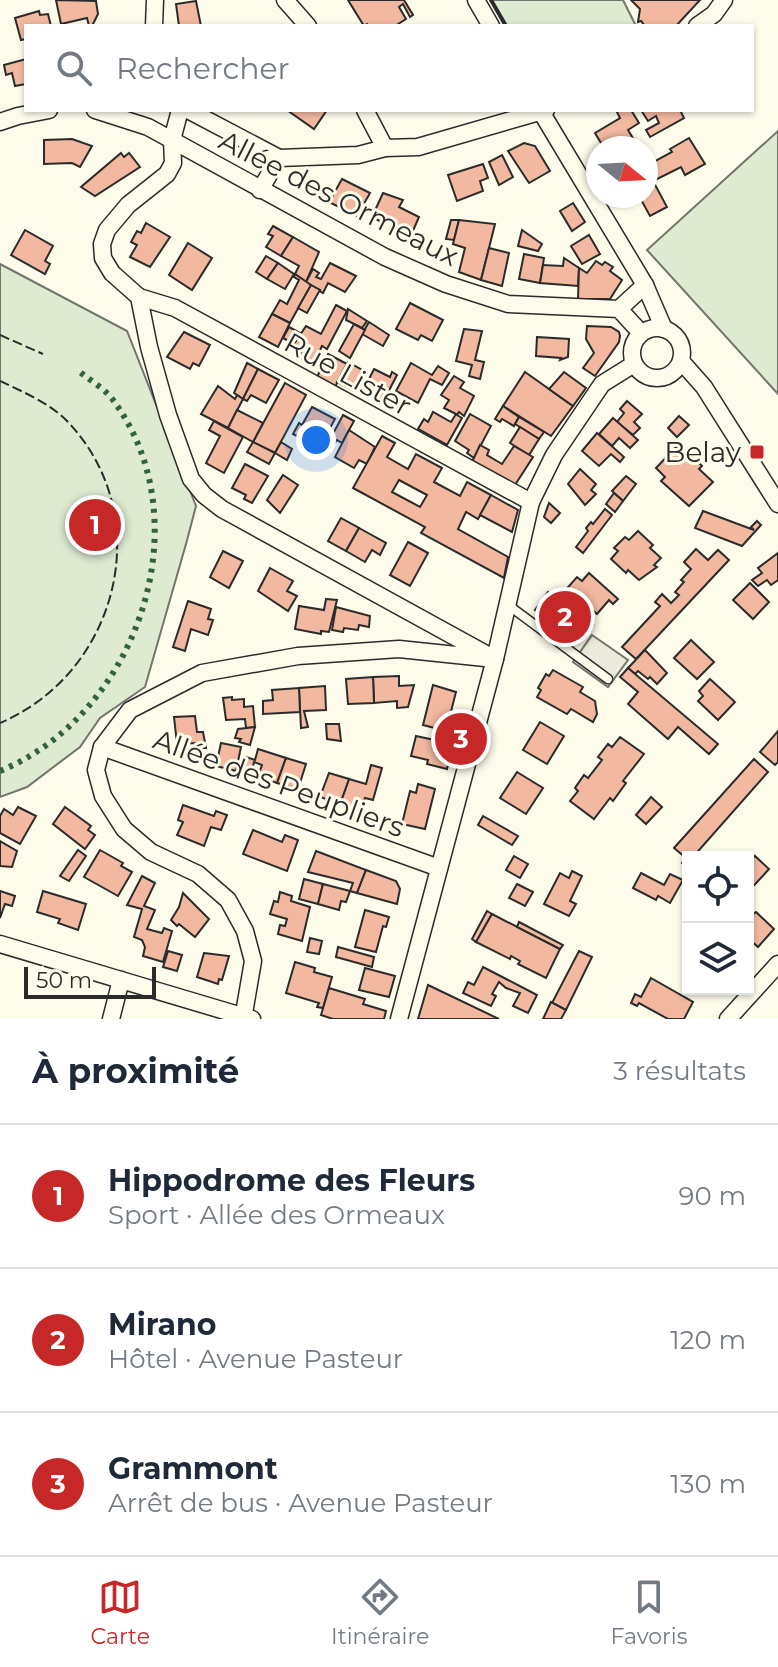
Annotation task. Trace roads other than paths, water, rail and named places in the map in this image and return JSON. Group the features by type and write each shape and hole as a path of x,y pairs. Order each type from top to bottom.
{"street":[{"path":"154,24 155,0"},
{"path":"285,0 306,24"},
{"path":"476,0 490,24"},
{"path":"700,24 714,14 724,0"},
{"path":"0,122 39,112"},
{"path":"103,112 122,117 172,140 179,112"},
{"path":"192,112 279,158 358,155 385,148 418,147 539,112"},
{"path":"366,112 385,148"},
{"path":"543,112 645,285 664,329"},
{"name":"Allée des Ormeaux","path":"172,140 385,257 446,284 508,304 619,309"},
{"name":"Allée des Ormeaux","path":"139,297 112,273 103,258 102,244 107,230 128,205 167,174 173,163 172,140"},
{"path":"260,190 279,158"},
{"path":"641,333 619,309 645,285"},
{"path":"139,297 168,415 191,479 204,495 222,509 495,659"},
{"name":"Rue Lister","path":"139,297 175,308 531,502"},
{"path":"664,329 671,332 681,345 681,361 672,373 659,378 644,375 634,364 632,347 641,333 664,329"},
{"path":"681,361 704,387 778,504"},
{"path":"399,1019 495,659 531,502 554,455 602,384 634,364"},
{"path":"0,944 247,1018 253,961 245,931 228,900 198,874 151,852 124,829 103,796 96,770 102,747 130,710 202,673 298,656 399,649 495,659"},
{"name":"Allée des Peupliers","path":"102,747 439,868"},
{"path":"728,1019 778,964"},
{"path":"111,1019 121,980"}],"lane":[{"path":"507,605 608,679"}],"place":[{"name":"Belay","path":"757,452"},
{"name":"Hippodrome des Fleurs","path":"95,525"},
{"name":"Mirano","path":"565,617"},
{"name":"Grammont","path":"461,739"}]}
